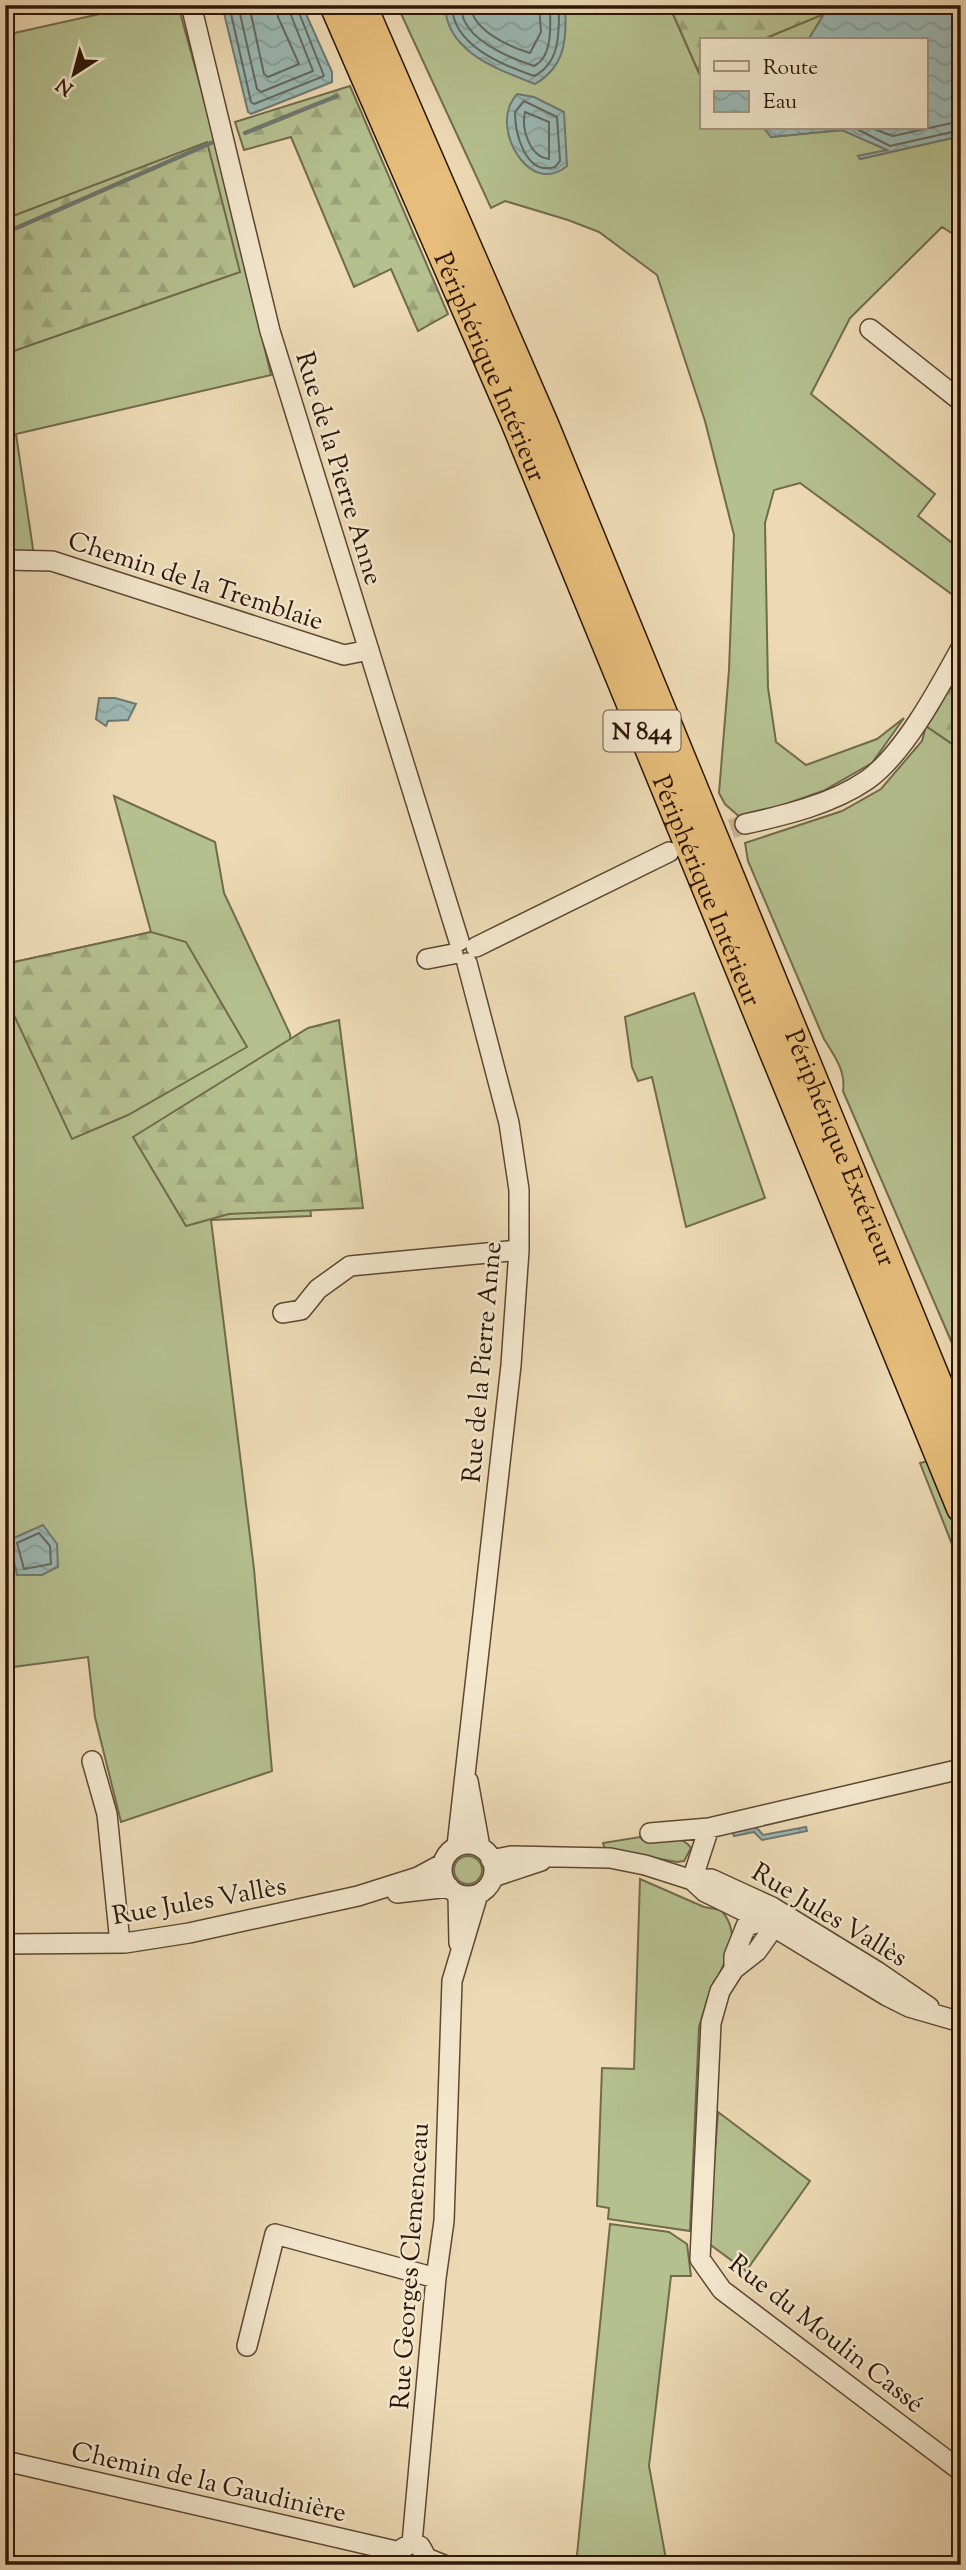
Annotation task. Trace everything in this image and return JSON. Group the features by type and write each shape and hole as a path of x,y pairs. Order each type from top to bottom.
{"highway":[{"name":"Périphérique Intérieur","path":"334,5 514,419 961,1507"},
{"name":"Périphérique Extérieur","path":"362,5 538,411 961,1440"},
{"path":"923,1347 942,1364 961,1406"}],"street":[{"name":"Rue de la Pierre Anne","path":"191,5 270,328 463,952 509,1123 519,1190 519,1250 511,1365 457,1846"},
{"path":"870,329 961,401"},
{"name":"Chemin de la Tremblaie","path":"5,560 52,561 344,655 369,650"},
{"path":"745,824 781,816 838,796 868,779 891,756 961,648"},
{"path":"427,959 463,952 669,852"},
{"path":"283,1313 301,1310 318,1289 350,1266 519,1250"},
{"path":"92,1761 107,1814 120,1943"},
{"path":"650,1833 709,1828 961,1769"},
{"name":"Rue de la Pierre Anne","path":"465,1770 488,1861"},
{"path":"692,1880 709,1828"},
{"path":"473,1844 488,1861 478,1894 453,1891 444,1880 442,1864 457,1846 473,1844"},
{"name":"Rue Jules Vallès","path":"488,1861 511,1856 610,1858 645,1865 692,1880 711,1878 720,1882 768,1920 890,1979 935,2012 961,2022"},
{"name":"Rue Jules Vallès","path":"5,1944 120,1943 189,1933 358,1896 418,1877 442,1864"},
{"name":"Rue Jules Vallès","path":"358,1896 453,1891"},
{"name":"Rue Georges Clemenceau","path":"453,1891 459,1951"},
{"name":"Rue Georges Clemenceau","path":"412,2556 436,2278 444,2221 452,1981 478,1894"},
{"name":"Rue du Moulin Cassé","path":"768,1920 746,1926 734,1956 734,1969 720,1991 711,2023 700,2259 709,2276 722,2290 961,2471"},
{"path":"247,2346 275,2234 436,2278"},
{"name":"Chemin de la Gaudinière","path":"5,2461 444,2565"}],"green space":[{"path":"140,5 178,5 216,143 271,375 16,434 34,556 5,560 5,35"},
{"path":"397,5 669,5 700,73 700,130 766,130 771,137 842,130 889,150 859,156 860,159 961,136 961,239 942,227 850,318 811,394 935,494 918,516 961,550 961,601 800,483 774,490 765,523 768,688 776,742 806,765 877,739 904,718 872,763 823,791 742,819 725,804 719,793 729,670 734,535 705,421 657,275 599,232 505,201 491,208"},
{"path":"669,5 846,5 829,6 824,14 766,38 700,38 699,73"},
{"path":"824,14 809,38 766,38"},
{"path":"350,86 448,314 418,331 391,269 354,287 291,137 244,150 235,122"},
{"path":"207,142 240,272 5,354 5,219"},
{"path":"961,670 961,750 926,726"},
{"path":"926,726 961,750 961,1364 843,1091 841,1070 824,1039 748,861 745,843 842,811 881,789 922,741"},
{"path":"114,796 215,842 224,893 290,1034 311,1216 211,1220 254,1569 272,1771 121,1822 95,1717 88,1657 5,1668 5,964 151,932"},
{"path":"151,932 186,942 247,1047 128,1115 72,1139 5,996 5,964"},
{"path":"694,993 765,1198 686,1227 652,1077 638,1081 632,1067 625,1017"},
{"path":"339,1020 363,1208 229,1214 186,1226 133,1137 308,1028"},
{"path":"961,1454 961,1567 920,1463"},
{"path":"640,1837 646,1841 682,1840 691,1848 684,1861 677,1862 605,1849 603,1843"},
{"path":"468,1856 478,1860 482,1870 478,1880 468,1884 458,1880 454,1870 458,1860"},
{"path":"640,1879 704,1907 721,1910 732,1934 733,1944 707,2001 699,2027 690,2231 608,2219 609,2208 597,2206 602,2068 634,2069"},
{"path":"718,2112 810,2181 746,2271 708,2243"},
{"path":"610,2224 669,2232 687,2244 691,2276 671,2276 649,2466 667,2565 576,2565"}],"water":[{"path":"222,5 302,5 332,72 332,82 251,114 248,112"},
{"path":"445,5 565,5 565,40 559,60 545,77 535,84 490,65 464,47 454,35"},
{"path":"945,5 961,8 961,136 860,159 858,156 887,150 842,130 928,130 928,38 809,38 829,6"},
{"path":"517,94 534,97 564,112 567,166 554,173 542,174 530,169 513,148 507,121 510,106"},
{"path":"766,130 842,130 771,137"},
{"path":"99,698 115,698 136,704 128,720 108,721 106,726 96,719"},
{"path":"43,1525 57,1544 58,1567 42,1575 17,1575 9,1540"},
{"path":"756,1827 763,1835 806,1827 807,1831 762,1840 754,1832 734,1836 732,1832"}],"waterway":[{"path":"245,133 337,96"},
{"path":"5,233 211,143"}],"tunnel":[{"path":"704,839 745,824"}]}
